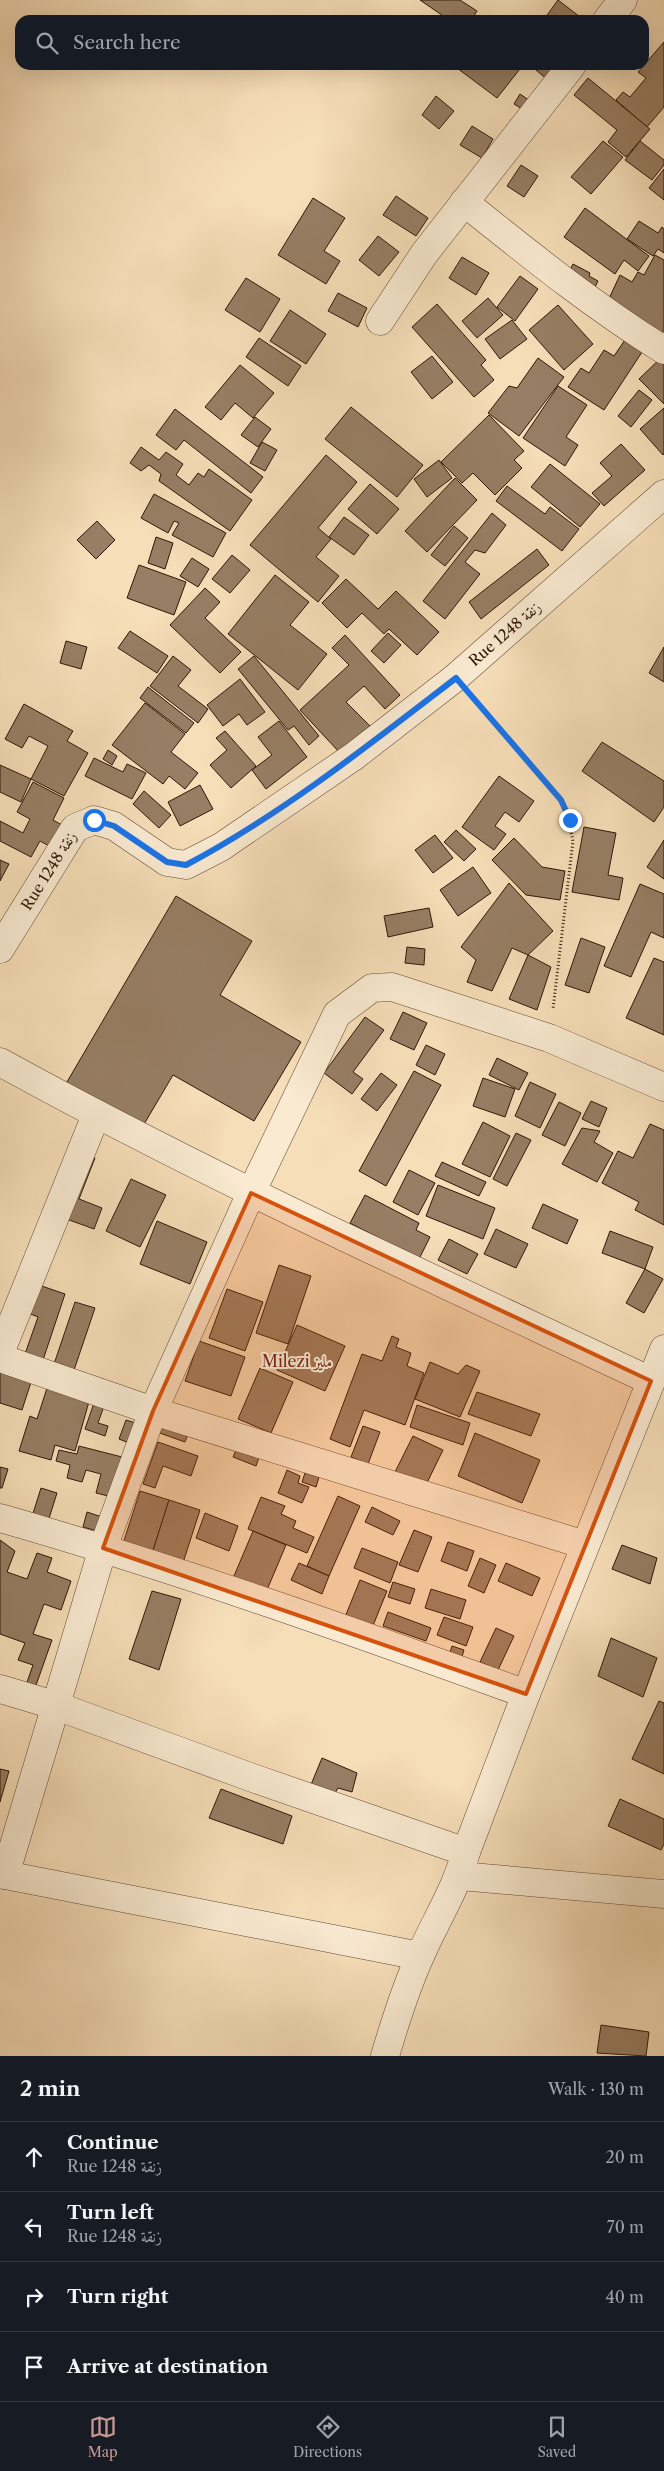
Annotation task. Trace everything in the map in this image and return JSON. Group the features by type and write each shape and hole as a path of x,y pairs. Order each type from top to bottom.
{"street":[{"path":"611,15 623,0"},
{"path":"380,321 424,254 568,70"},
{"path":"464,202 572,287 630,329 664,350"},
{"name":"Rue 1248 زنقة","path":"0,949 75,828 94,820 114,826 167,862 186,865 221,847 353,757 456,678 664,494"},
{"path":"420,1956 2,1874 103,1548 153,1412 251,1193 337,1014 372,988 392,987 549,1038 664,1087"},
{"path":"0,1062 96,1115 251,1193 651,1381"},
{"path":"0,1353 96,1115"},
{"path":"385,2056 395,2021 420,1956 463,1864 526,1694 664,1349"},
{"path":"0,1358 153,1412 585,1545"},
{"path":"0,1518 103,1548 316,1618 526,1694"},
{"path":"0,1689 54,1706 250,1778 463,1864 664,1894"}],"path":[{"path":"456,678 561,800 570,820 573,841 549,1038"}],"highlighted area":[{"path":"251,1193 651,1381 526,1694 103,1548 153,1411"}],"building":[{"path":"420,0 460,0 477,11 474,15 442,15"},
{"path":"558,0 578,15 547,15"},
{"path":"664,42 664,107 647,127 616,100 623,92 630,97 646,78 638,72 640,70 649,70 649,59"},
{"path":"460,70 519,70 497,98"},
{"path":"536,70 555,70 550,82"},
{"path":"588,78 650,129 626,157 608,142 617,130 574,95"},
{"path":"520,94 533,103 527,112 514,104"},
{"path":"436,96 454,111 439,129 422,115"},
{"path":"472,126 493,139 482,158 460,145"},
{"path":"603,141 623,157 591,194 571,177"},
{"path":"640,141 664,160 664,165 652,180 625,160"},
{"path":"521,165 538,176 524,197 507,186"},
{"path":"664,169 664,200 649,188"},
{"path":"396,196 428,218 416,236 383,215"},
{"path":"313,198 345,218 324,251 340,261 326,284 278,255"},
{"path":"585,208 649,256 638,271 624,260 615,274 564,237"},
{"path":"639,221 658,233 662,227 664,229 664,253 658,249 653,256 627,239"},
{"path":"378,236 399,252 379,276 359,260"},
{"path":"655,255 664,260 664,330 660,337 606,305 620,275 632,282 638,272 644,275"},
{"path":"462,257 489,273 476,295 449,278"},
{"path":"573,264 590,273 589,276 598,281 592,293 565,279"},
{"path":"520,276 538,289 515,321 497,307"},
{"path":"246,278 280,299 260,332 225,310"},
{"path":"338,293 367,308 358,327 328,311"},
{"path":"488,298 503,315 477,338 462,321"},
{"path":"437,304 486,360 481,365 494,380 474,397 412,327"},
{"path":"558,305 593,344 564,370 529,330"},
{"path":"290,310 326,334 306,364 270,341"},
{"path":"512,320 527,339 500,359 485,339"},
{"path":"627,337 644,349 604,410 568,387 581,368 589,373 604,350 614,356"},
{"path":"259,338 301,366 288,386 246,357"},
{"path":"664,355 664,404 639,379"},
{"path":"432,356 453,382 432,399 411,372"},
{"path":"538,358 564,377 519,436 488,413 509,386 517,388"},
{"path":"240,365 274,393 253,418 235,403 221,420 205,407"},
{"path":"558,386 587,405 566,437 578,445 565,466 523,438"},
{"path":"639,390 652,400 631,427 618,416"},
{"path":"351,407 423,465 397,497 325,439"},
{"path":"664,408 664,454 663,455 640,429"},
{"path":"175,409 263,477 251,493 184,440 176,450 156,435"},
{"path":"489,415 524,451 514,460 522,468 495,495 473,473 462,483 441,462"},
{"path":"255,417 271,429 258,447 241,435"},
{"path":"262,442 277,450 265,471 250,463"},
{"path":"621,444 645,470 604,506 592,493 612,476 600,463"},
{"path":"141,447 159,460 166,452 183,464 176,475 189,485 198,473 204,477 209,469 252,500 230,531 159,481 161,474 149,465 141,471 130,463"},
{"path":"326,455 357,482 318,528 331,539 316,557 339,576 318,602 250,545"},
{"path":"439,460 452,478 427,497 414,479"},
{"path":"550,464 600,504 580,527 531,487"},
{"path":"455,478 477,500 427,552 405,531"},
{"path":"370,484 399,509 377,534 348,509"},
{"path":"507,486 545,514 550,507 579,529 562,551 496,501"},
{"path":"154,494 226,533 213,557 172,535 179,523 174,521 168,533 141,518"},
{"path":"492,513 506,525 485,553 475,550 465,562 480,574 445,619 423,601"},
{"path":"344,517 369,535 354,555 329,537"},
{"path":"97,521 115,540 96,559 77,540"},
{"path":"454,526 468,538 445,566 431,555"},
{"path":"156,537 173,543 165,569 148,563"},
{"path":"537,549 549,565 481,619 469,602"},
{"path":"232,555 250,570 230,593 212,579"},
{"path":"192,558 209,569 198,587 180,576"},
{"path":"139,565 186,582 174,615 127,598"},
{"path":"275,575 309,602 290,625 327,654 298,690 228,634"},
{"path":"346,579 378,609 396,591 439,632 417,655 389,629 384,634 362,613 347,628 322,603"},
{"path":"205,588 220,602 205,618 241,652 220,673 170,625"},
{"path":"130,631 168,656 157,673 118,648"},
{"path":"388,633 401,645 384,663 371,651"},
{"path":"345,635 400,695 385,709 364,686 346,702 370,726 340,753 300,710 349,665 332,648"},
{"path":"66,641 87,647 81,669 60,663"},
{"path":"664,647 664,682 649,673"},
{"path":"173,656 191,670 178,686 208,709 198,723 150,686"},
{"path":"254,656 319,736 309,745 294,726 288,730 238,669"},
{"path":"240,679 265,712 247,725 239,714 223,726 207,705"},
{"path":"148,687 194,723 186,733 140,698"},
{"path":"145,703 185,734 171,752 198,773 185,789 169,776 163,784 112,745"},
{"path":"24,704 73,731 67,741 88,753 64,796 31,779 48,746 29,736 22,748 5,739"},
{"path":"279,721 307,757 266,789 252,770 272,755 258,737"},
{"path":"225,731 256,766 231,788 210,765 227,750 216,738"},
{"path":"602,742 664,781 664,807 654,822 582,771"},
{"path":"108,750 117,756 112,765 103,759"},
{"path":"94,758 123,772 127,764 146,773 132,799 85,776"},
{"path":"0,765 31,779 21,802 0,792"},
{"path":"499,776 534,801 519,822 505,812 495,826 506,834 494,850 462,827"},
{"path":"33,782 64,798 53,820 62,825 51,847 40,841 31,857 0,841 0,821 23,833 30,819 17,812"},
{"path":"200,785 213,809 180,826 168,802"},
{"path":"144,791 171,815 159,828 133,804"},
{"path":"584,827 616,833 608,875 623,878 619,900 572,892"},
{"path":"456,830 476,849 464,861 444,842"},
{"path":"435,835 453,858 433,873 415,850"},
{"path":"514,838 542,867 565,871 560,900 526,895 492,860"},
{"path":"664,840 664,879 647,867"},
{"path":"0,860 9,864 0,881"},
{"path":"473,867 491,893 458,916 440,890"},
{"path":"509,883 553,931 528,955 512,948 492,991 467,982 476,960 461,947"},
{"path":"640,884 664,894 664,938 651,932 631,977 604,966"},
{"path":"176,896 252,941 220,995 301,1042 254,1121 173,1075 140,1131 64,1087"},
{"path":"429,908 433,927 388,937 384,916"},
{"path":"581,938 605,947 589,993 565,985"},
{"path":"407,947 425,949 424,965 405,963"},
{"path":"528,955 551,967 537,1010 509,999"},
{"path":"654,958 664,962 664,1035 626,1018"},
{"path":"403,1012 427,1023 414,1050 390,1039"},
{"path":"365,1017 384,1030 353,1072 363,1079 352,1094 324,1073"},
{"path":"426,1045 445,1054 435,1075 416,1065"},
{"path":"497,1058 528,1073 519,1090 489,1075"},
{"path":"414,1071 441,1085 386,1186 359,1171"},
{"path":"381,1073 397,1085 377,1111 361,1099"},
{"path":"483,1078 515,1089 505,1117 473,1106"},
{"path":"530,1082 556,1094 540,1128 515,1116"},
{"path":"591,1101 607,1108 599,1127 582,1119"},
{"path":"559,1102 581,1113 565,1146 542,1135"},
{"path":"483,1122 510,1136 490,1177 462,1164"},
{"path":"650,1124 664,1130 664,1225 635,1210 639,1202 602,1183 618,1151 633,1158"},
{"path":"582,1128 600,1131 594,1142 613,1153 597,1182 562,1164"},
{"path":"516,1133 531,1140 507,1186 493,1179"},
{"path":"85,1154 95,1158 79,1199 102,1208 94,1229 61,1217"},
{"path":"442,1162 486,1182 479,1196 435,1176"},
{"path":"409,1170 435,1183 418,1215 393,1202"},
{"path":"131,1179 166,1195 140,1247 106,1231"},
{"path":"438,1185 495,1208 483,1239 426,1216"},
{"path":"365,1195 419,1223 416,1230 430,1237 419,1259 350,1223"},
{"path":"543,1204 578,1220 567,1244 532,1228"},
{"path":"157,1221 207,1242 190,1284 140,1264"},
{"path":"496,1229 528,1244 516,1268 484,1254"},
{"path":"610,1231 653,1247 645,1269 602,1253"},
{"path":"449,1239 478,1254 467,1274 438,1260"},
{"path":"279,1265 311,1276 288,1344 256,1333"},
{"path":"645,1269 663,1279 644,1313 626,1303"},
{"path":"33,1283 65,1294 43,1360 25,1354 38,1317 23,1311"},
{"path":"227,1289 263,1302 245,1351 209,1338"},
{"path":"75,1302 95,1308 72,1376 52,1370"},
{"path":"297,1325 345,1346 325,1391 277,1370"},
{"path":"392,1336 399,1339 396,1347 411,1353 407,1366 424,1373 405,1425 364,1410 350,1447 330,1439 362,1354 382,1361"},
{"path":"199,1341 245,1357 231,1396 185,1381"},
{"path":"430,1362 458,1374 466,1365 480,1371 460,1417 415,1399"},
{"path":"260,1368 293,1382 271,1433 238,1419"},
{"path":"0,1372 33,1376 22,1410 0,1403"},
{"path":"48,1385 90,1398 75,1451 55,1445 51,1460 19,1451 30,1416 37,1419"},
{"path":"477,1392 540,1414 531,1436 468,1414"},
{"path":"94,1403 104,1406 98,1423 108,1426 105,1436 85,1429"},
{"path":"417,1405 470,1423 463,1445 410,1427"},
{"path":"160,1415 191,1426 185,1442 154,1431"},
{"path":"126,1420 142,1425 134,1445 119,1439"},
{"path":"363,1426 380,1432 368,1464 351,1457"},
{"path":"475,1433 540,1460 522,1503 458,1476"},
{"path":"413,1436 443,1450 423,1491 393,1476"},
{"path":"158,1442 198,1456 191,1476 163,1466 155,1488 143,1484"},
{"path":"239,1443 261,1452 256,1466 233,1457"},
{"path":"79,1446 126,1458 116,1498 96,1493 101,1474 86,1470 82,1482 67,1478 70,1465 56,1461 59,1450 77,1454"},
{"path":"0,1467 8,1469 2,1488 0,1488"},
{"path":"287,1470 300,1476 298,1483 309,1487 302,1503 278,1493"},
{"path":"305,1473 319,1477 316,1487 302,1482"},
{"path":"41,1488 57,1493 46,1528 30,1523"},
{"path":"140,1491 169,1500 150,1560 121,1550"},
{"path":"338,1496 360,1506 329,1576 307,1566"},
{"path":"261,1497 285,1506 281,1514 296,1521 293,1528 314,1537 307,1553 248,1529"},
{"path":"169,1500 200,1510 181,1569 150,1560"},
{"path":"372,1507 400,1521 393,1535 365,1522"},
{"path":"87,1512 105,1518 101,1532 83,1527"},
{"path":"205,1513 238,1526 229,1551 196,1538"},
{"path":"414,1530 432,1537 418,1572 399,1565"},
{"path":"253,1531 286,1545 264,1597 231,1583"},
{"path":"0,1540 15,1551 7,1572 27,1579 37,1553 52,1558 47,1572 71,1581 61,1610 44,1604 33,1634 52,1640 35,1688 26,1685 33,1665 18,1660 25,1643 0,1634"},
{"path":"448,1542 474,1551 467,1571 441,1561"},
{"path":"622,1545 657,1558 650,1584 612,1569"},
{"path":"362,1548 398,1562 390,1583 354,1568"},
{"path":"480,1558 496,1565 484,1593 468,1586"},
{"path":"299,1563 329,1576 322,1594 291,1580"},
{"path":"506,1563 540,1578 532,1596 498,1581"},
{"path":"360,1580 387,1591 370,1633 343,1622"},
{"path":"393,1582 415,1589 410,1604 388,1597"},
{"path":"431,1589 466,1600 460,1619 425,1608"},
{"path":"152,1591 181,1599 159,1670 129,1659"},
{"path":"388,1612 431,1628 426,1641 383,1626"},
{"path":"444,1617 473,1627 466,1646 437,1635"},
{"path":"496,1628 514,1636 498,1670 480,1662"},
{"path":"611,1638 657,1658 643,1697 598,1676"},
{"path":"452,1646 464,1650 461,1660 449,1656"},
{"path":"659,1701 664,1703 664,1774 632,1759"},
{"path":"322,1758 357,1773 352,1792 338,1788 335,1793 310,1787"},
{"path":"0,1769 9,1771 0,1802"},
{"path":"221,1789 292,1816 283,1844 209,1818"},
{"path":"620,1799 664,1819 664,1844 661,1850 608,1826"},
{"path":"601,2025 649,2032 646,2056 597,2053"}],"district":[{"name":"Milezi مليز","path":"297,1361"}],"route":[{"path":"94,820 114,826 167,862 186,865 221,847 353,757 456,678 561,800 570,820"}]}
